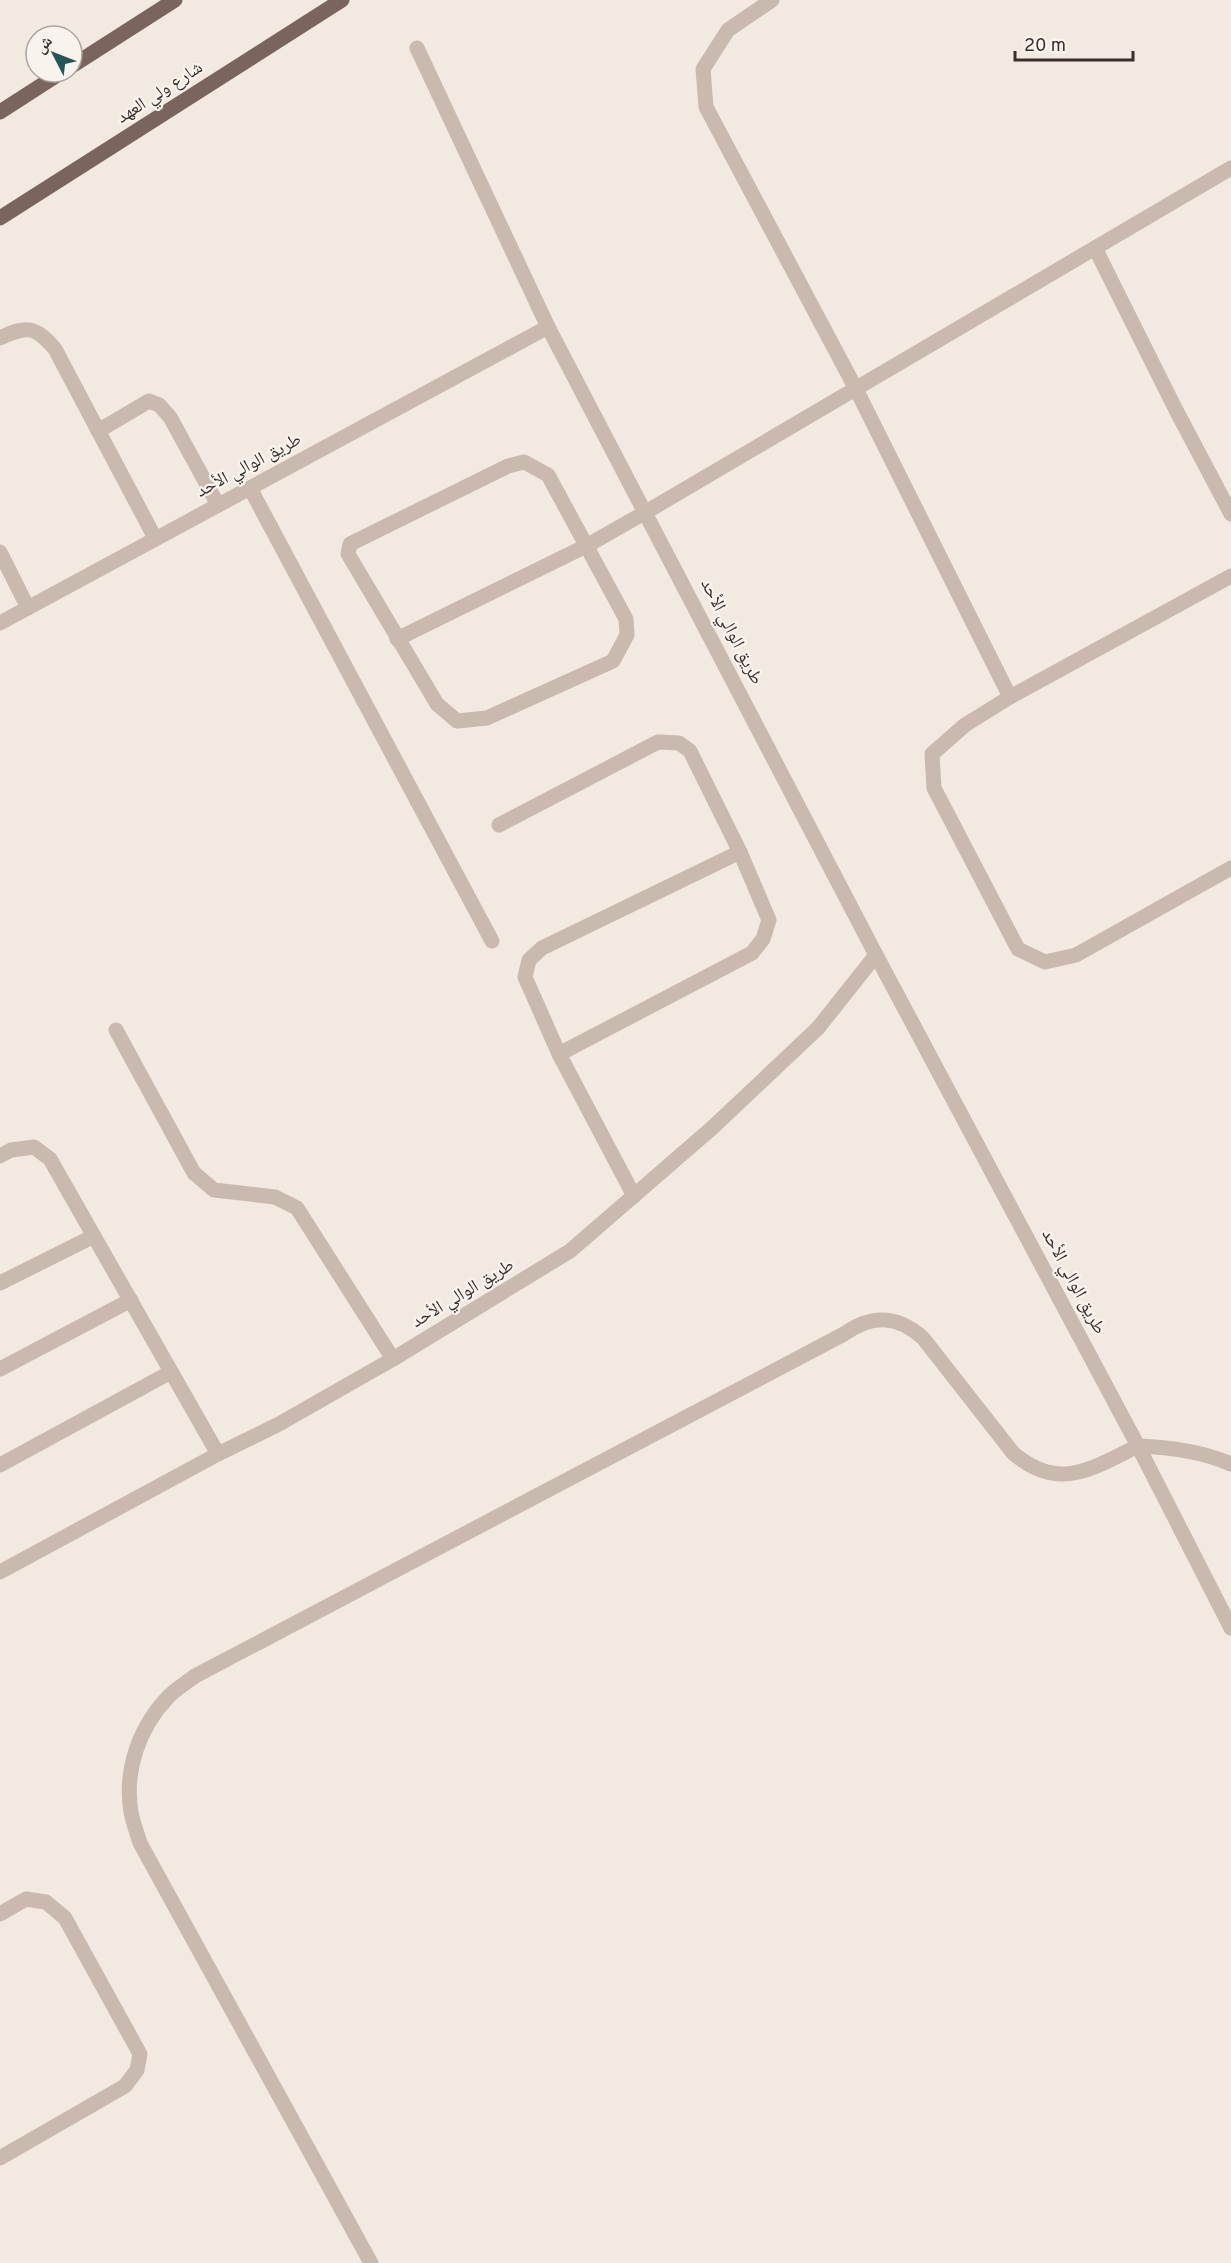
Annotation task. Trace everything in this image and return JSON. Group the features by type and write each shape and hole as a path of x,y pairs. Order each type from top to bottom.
{"main road":[{"path":"84,58 175,0"},
{"name":"شارع ولي العهد","path":"0,218 342,0"},
{"path":"0,112 43,84"}],"street":[{"path":"772,0 728,30 703,69 706,107 856,389 1010,697"},
{"name":"طريق الوالي الأحد","path":"417,48 548,327 876,956 1138,1446 1231,1628"},
{"path":"397,639 588,545 1231,168"},
{"path":"1095,248 1231,514"},
{"name":"طريق الوالي الأحد","path":"0,623 548,327"},
{"path":"0,338 20,329 41,333 55,349 155,538"},
{"path":"98,431 149,401 159,405 170,417 218,505"},
{"path":"524,462 548,475 588,545 626,619 627,635 614,661 487,718 457,721 437,704 348,554 350,544 360,537 508,466 524,462"},
{"path":"250,488 492,941"},
{"path":"0,552 28,608"},
{"path":"1231,576 1010,697 965,725 932,754 934,788 1018,949 1045,962 1077,955 1231,868"},
{"path":"499,825 658,742 679,743 690,751 740,852 769,920 763,939 752,953 559,1054"},
{"path":"634,1196 559,1054 525,977 529,960 542,948 740,852"},
{"name":"طريق الوالي الأحد","path":"0,1572 218,1454 279,1424 393,1359 570,1251 712,1128 818,1028 876,956"},
{"path":"116,1030 194,1173 214,1190 275,1197 297,1208 393,1359"},
{"path":"0,1156 11,1150 34,1147 50,1159 218,1454"},
{"path":"0,1283 94,1236"},
{"path":"0,1369 131,1300"},
{"path":"371,2263 140,1844 131,1813 130,1781 134,1760 149,1721 169,1696 195,1676 856,1325 870,1321 885,1319 912,1328 923,1338 1012,1453 1026,1465 1041,1472 1059,1475 1087,1472 1138,1446 1170,1447 1211,1455 1231,1464"},
{"path":"0,1465 171,1372"},
{"path":"0,1914 26,1899 46,1902 65,1918 140,2054 137,2070 125,2086 0,2157"}]}
